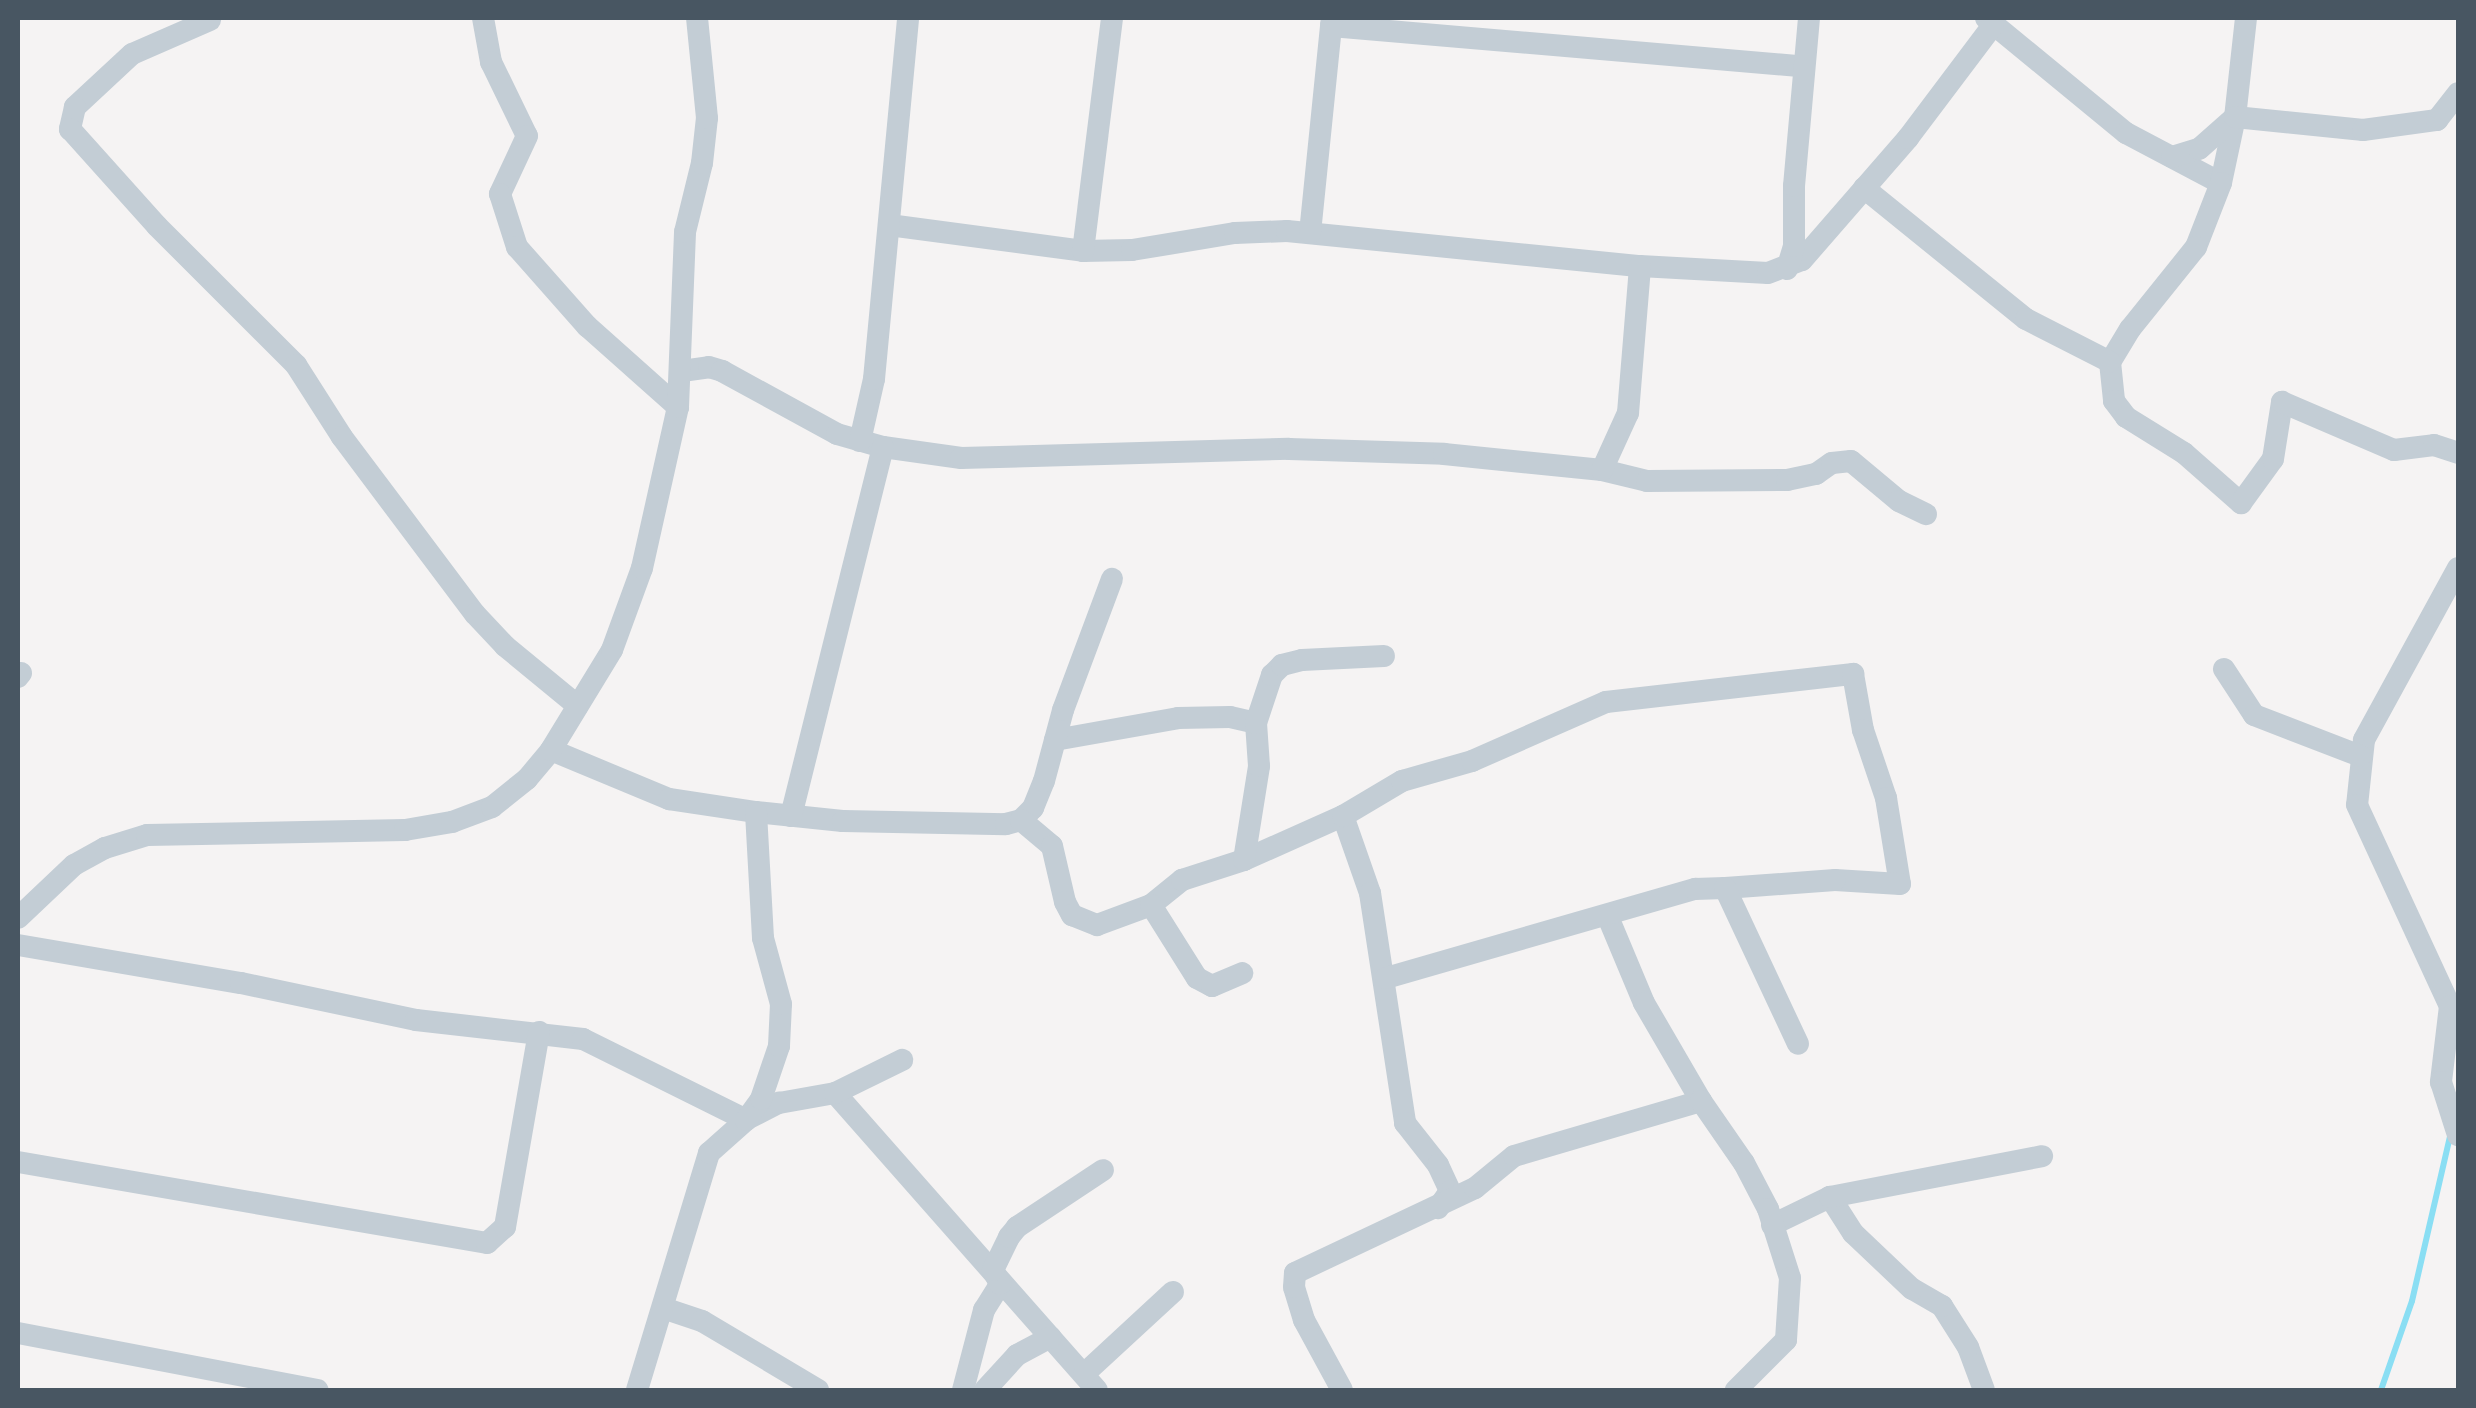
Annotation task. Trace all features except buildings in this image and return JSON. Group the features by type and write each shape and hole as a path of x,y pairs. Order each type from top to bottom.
{"street":[{"path":"483,18 490,62 526,136 500,194 517,247 586,326 678,406"},
{"path":"18,918 74,865 105,848 147,835 405,830 452,822 492,807 527,779 551,750 612,650 642,568 678,406 685,232 702,163 707,118 697,18"},
{"path":"791,816 871,444 908,18"},
{"path":"1082,251 1112,18"},
{"path":"1787,270 1794,246 1802,66 1809,18"},
{"path":"2246,18 2235,117 2221,183 2196,247 2130,328 2110,362 2110,392 2118,410 2184,453 2241,503 2272,459 2282,402 2394,450 2434,445 2458,453"},
{"path":"210,20 132,54 75,107 70,129 144,212 296,365 342,437 475,614 505,646 578,706"},
{"path":"889,225 1082,251 1132,250 1235,233 1310,233 1640,266 1768,273 1787,270 1802,260 1864,188 1990,21 2126,132 2221,183"},
{"path":"1310,233 1331,22 1802,66"},
{"path":"2172,157 2199,149 2235,117 2363,130 2437,120 2458,94"},
{"path":"1864,188 2026,319 2110,362"},
{"path":"1602,470 1628,413 1640,266"},
{"path":"682,372 710,367 722,371 805,420 871,444 1002,460 1289,449 1444,454 1602,470 1647,481 1787,480 1816,474 1832,463 1851,461 1899,501 1926,514"},
{"path":"2458,568 2364,740 2357,805 2450,1006 2441,1082 2458,1135"},
{"path":"551,750 670,799 756,812 1006,824 1021,820 1033,808 1112,579"},
{"path":"1244,860 1259,766 1256,723 1272,675 1282,665 1384,656"},
{"path":"2224,668 2254,715 2360,756"},
{"path":"1021,820 1052,846 1064,902 1084,923 1097,925 1151,905 1182,880 1244,860 1343,816 1402,781 1472,761 1606,702 1854,674 1863,730 1886,798 1900,884 1835,880 1695,890 1386,978"},
{"path":"1054,740 1178,718 1230,718 1256,723"},
{"path":"746,1120 760,1099 782,1026 761,918 756,812"},
{"path":"1343,816 1370,893 1386,978 1393,1058 1405,1123 1438,1164 1450,1190 1438,1208"},
{"path":"1724,888 1798,1044"},
{"path":"1151,905 1197,978 1212,986 1242,973"},
{"path":"1608,917 1644,1003 1701,1102 1744,1163 1772,1224 1790,1278 1786,1340 1736,1390"},
{"path":"18,945 241,983 416,1020 583,1040 746,1120"},
{"path":"18,1162 487,1243 504,1227 538,1032"},
{"path":"637,1390 709,1153 746,1120 779,1103 835,1093 902,1060"},
{"path":"835,1093 1090,1382 1172,1292"},
{"path":"1342,1390 1304,1320 1294,1287 1296,1273 1438,1208 1475,1188 1514,1156 1701,1102"},
{"path":"1772,1224 1830,1197 2042,1156"},
{"path":"1000,1284 993,1270 1017,1226 1102,1170"},
{"path":"1830,1197 1854,1232 1912,1289 1942,1306 1968,1347 1984,1390"},
{"path":"972,1389 984,1310 1000,1284"},
{"path":"663,1308 702,1321 818,1390"},
{"path":"18,1333 318,1390"},
{"path":"972,1389 1016,1354 1051,1337"}],"waterway":[{"path":"2381,1390 2412,1301 2450,1136"}]}
